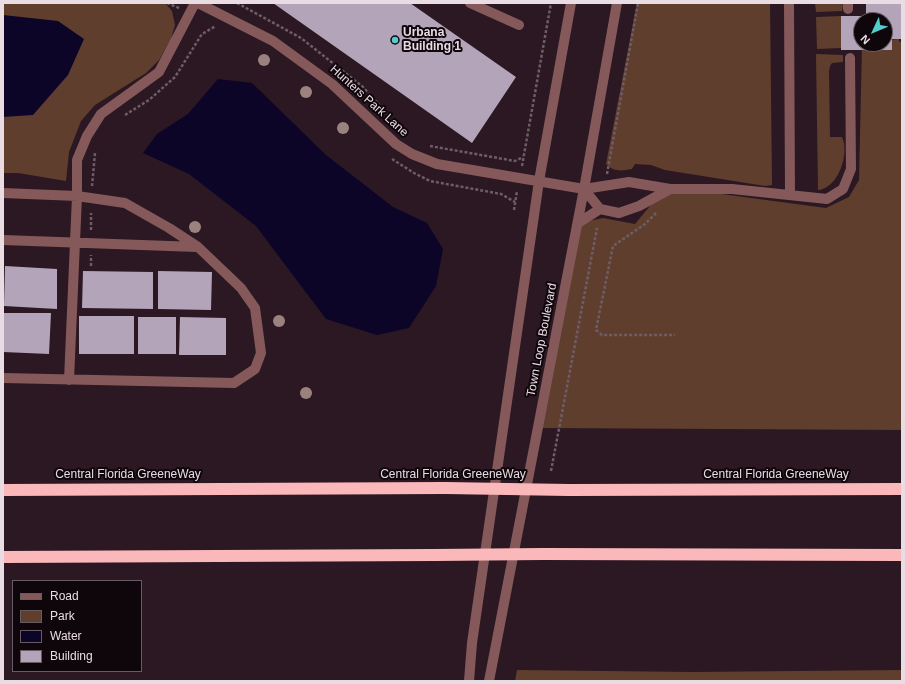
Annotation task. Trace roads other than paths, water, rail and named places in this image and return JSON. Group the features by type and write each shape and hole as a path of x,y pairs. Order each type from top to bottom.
{"highway":[{"name":"Central Florida GreeneWay","path":"3,490 445,488 569,490 902,489"},
{"path":"3,557 543,554 902,555"}],"street":[{"name":"Hunters Park Lane","path":"197,3 273,41 332,84 396,144 412,154 437,164 539,180 584,189 629,182 670,189 732,189 827,199 843,189 851,169 850,58"},
{"path":"69,380 77,196 76,160 87,136 101,114 160,72 197,3"},
{"path":"470,3 519,25"},
{"name":"Town Loop Boulevard","path":"469,681 472,643 539,180 571,3"},
{"name":"Town Loop Boulevard","path":"489,681 578,223 617,3"},
{"path":"789,3 790,195"},
{"path":"584,189 600,209 619,213 639,206 670,189"},
{"path":"3,193 77,196 125,203 169,228 198,247 241,288 255,308 261,353 255,369 234,383 3,378"},
{"path":"578,223 600,209"},
{"path":"3,240 198,247"}],"water":[{"path":"3,15 58,21 84,39 68,75 33,115 3,117"},
{"path":"218,79 252,83 326,155 393,207 427,223 443,249 436,286 409,328 377,335 326,319 256,226 189,174 143,153 157,134 188,114"}],"place":[{"name":"Urbana Building 1","path":"395,40"}]}
